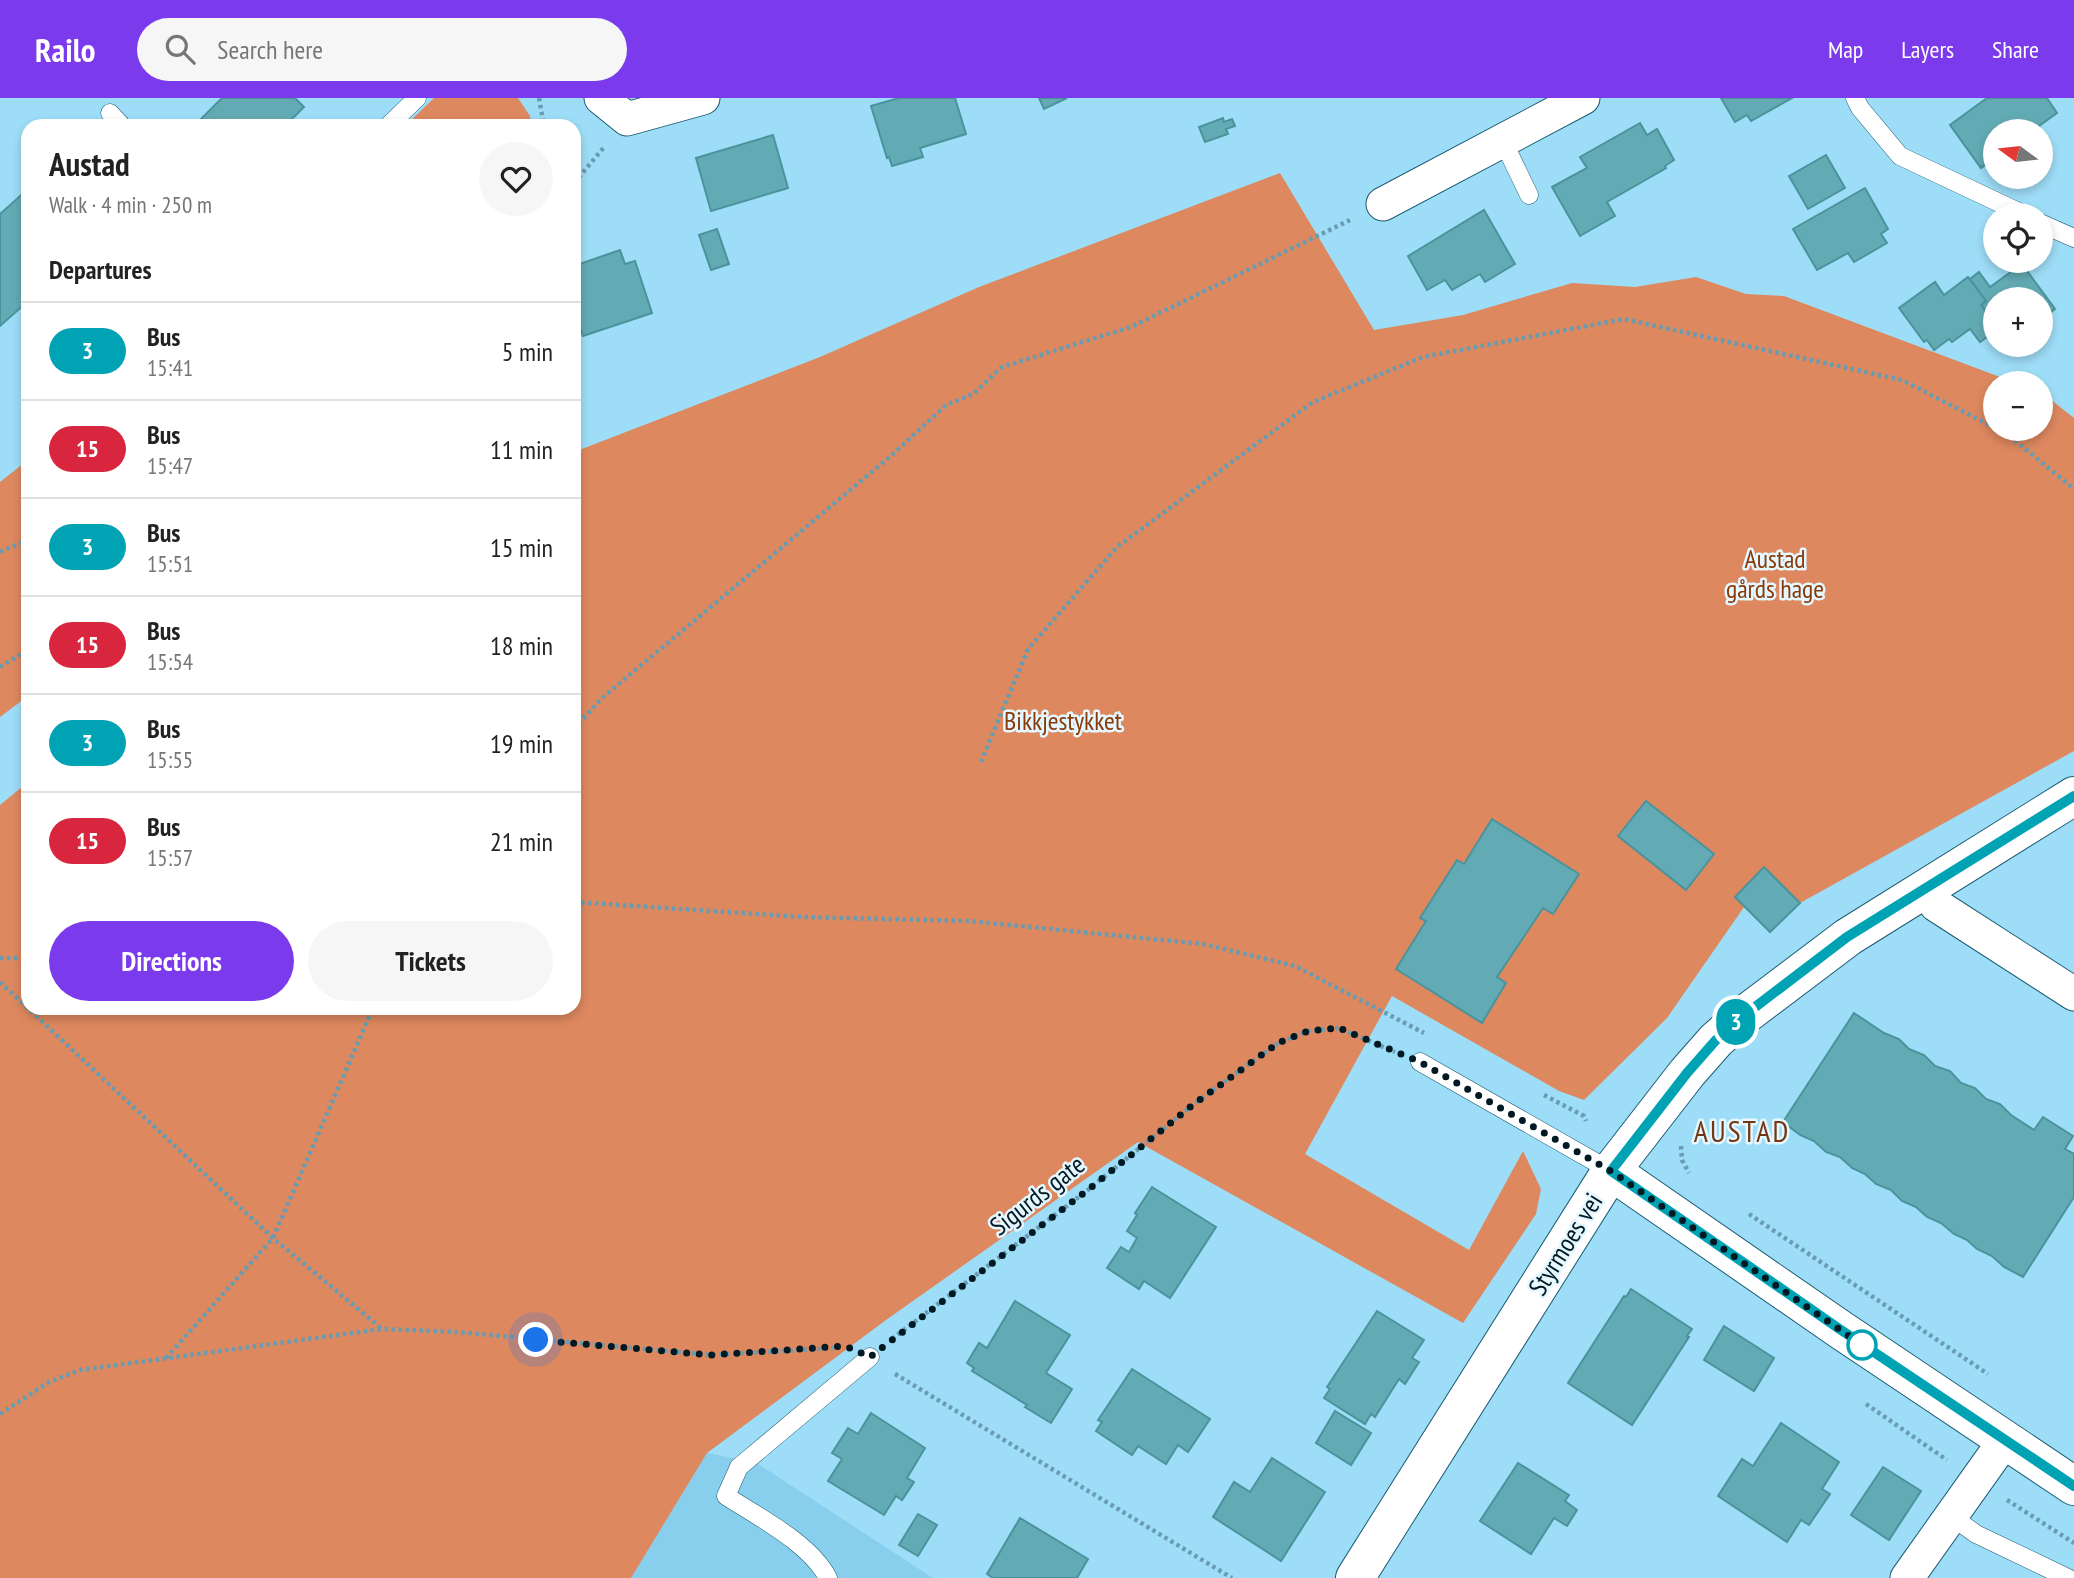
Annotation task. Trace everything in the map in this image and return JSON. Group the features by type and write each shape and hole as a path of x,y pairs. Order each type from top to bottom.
{"main road":[{"name":"Styrmoes vei","path":"1355,1578 1611,1171 1716,1040 1847,937 2074,796"},
{"path":"1611,1171 2074,1486"}],"street":[{"path":"601,98 627,119 703,98"},
{"path":"1383,204 1583,98"},
{"path":"1925,888 1936,905 2074,995"},
{"path":"1907,1578 2005,1440"}],"lane":[{"path":"395,119 417,98"},
{"path":"1855,98 1860,108 1900,156 2000,203"},
{"path":"1503,141 1529,195"},
{"path":"2053,229 2074,238"},
{"path":"1420,1062 1611,1171"},
{"path":"828,1578 821,1566 802,1547 726,1496 739,1467 870,1357"},
{"path":"1951,1516 1976,1534 2068,1578"}],"path":[{"path":"539,98 543,119"},
{"path":"581,175 627,119"},
{"path":"581,721 602,698 892,455 946,405 973,394 1002,367 1131,327 1383,204"},
{"path":"981,762 1028,649 1117,547 1313,401 1423,357 1624,319 1902,380 1983,421"},
{"path":"2016,441 2074,489"},
{"path":"0,552 21,543"},
{"path":"0,667 21,654"},
{"path":"581,902 803,916 969,921 1203,944 1295,966"},
{"path":"0,958 21,958"},
{"path":"0,982 21,1002"},
{"path":"35,1015 273,1238 382,1329"},
{"path":"166,1358 273,1238 370,1015"},
{"name":"Sigurds gate","path":"870,1357 1089,1189 1194,1104 1278,1043 1308,1031 1339,1028 1420,1062"},
{"path":"1683,1135 1682,1160 1693,1177"},
{"path":"1744,1210 1988,1374"},
{"path":"0,1415 49,1382 80,1370 382,1329 457,1332 711,1355 845,1346 870,1357 904,1381 1232,1578"},
{"path":"1866,1404 1976,1481 2074,1543"}],"shaded area":[{"path":"707,1453 755,1462 933,1578 631,1578"}],"green space":[{"path":"434,98 518,98 530,119 412,119"},
{"name":"Bikkjestykket","path":"1280,173 1374,330 1463,315 1572,283 1635,287 1696,277 1746,294 1784,296 1984,371 1983,441 2053,441 2053,401 2074,418 2074,751 1800,903 1770,932 1744,907 1667,1018 1584,1100 1559,1091 1392,996 1305,1154 1469,1250 1523,1151 1541,1189 1536,1214 1463,1323 1138,1142 886,1320 707,1453 631,1578 0,1578 0,805 21,788 21,1015 581,1015 581,449 820,357 979,287"},
{"path":"21,466 21,701 0,717 0,482"}],"building":[{"path":"222,98 295,98 304,107 292,119 201,119"},
{"path":"899,98 955,98 966,134 920,148 923,157 892,166 871,106"},
{"path":"1039,98 1067,98 1044,109"},
{"path":"1721,98 1792,98 1751,121 1747,115 1735,122"},
{"path":"1987,98 2047,98 2057,113 2049,119 1983,119 1981,168 1950,125"},
{"path":"1223,118 1224,122 1232,119 1235,126 1226,129 1228,134 1205,142 1199,127"},
{"path":"1640,123 1647,135 1657,129 1674,160 1665,166 1666,168 1607,202 1615,216 1580,236 1552,187 1587,168 1580,157"},
{"path":"773,135 788,188 711,211 696,158"},
{"path":"1826,155 1845,188 1808,209 1789,176"},
{"path":"1865,188 1888,229 1881,234 1887,243 1854,262 1848,253 1817,270 1793,229"},
{"path":"21,195 21,307 0,326 0,214"},
{"path":"1484,210 1515,264 1485,282 1480,274 1452,290 1445,280 1427,290 1408,256"},
{"path":"717,229 729,264 711,270 699,235"},
{"path":"620,250 625,264 635,261 652,313 583,336 581,264"},
{"path":"1979,272 1990,287 1983,287 1983,297 1970,279"},
{"path":"2009,273 2029,273 2039,287 1990,287"},
{"path":"1968,277 1983,297 1983,340 1980,342 1970,329 1952,342 1949,339 1934,350 1927,340 1924,342 1899,308 1935,282 1944,295"},
{"path":"1646,801 1714,854 1686,890 1618,836"},
{"path":"1492,819 1579,874 1553,914 1543,908 1497,977 1506,983 1482,1023 1396,969 1426,921 1420,918 1457,860 1464,864"},
{"path":"1764,867 1800,903 1770,932 1735,897"},
{"path":"1854,1013 1884,1033 1899,1039 1909,1049 1924,1055 1935,1066 1950,1071 1961,1083 1975,1088 1986,1099 2000,1104 2034,1130 2043,1117 2073,1136 2065,1149 2074,1154 2074,1197 2023,1277 1783,1122"},
{"path":"1152,1187 1216,1227 1170,1298 1144,1281 1139,1289 1107,1268 1121,1247 1129,1252 1137,1238 1127,1231"},
{"path":"1631,1289 1692,1329 1632,1425 1568,1383"},
{"path":"1015,1301 1070,1335 1046,1373 1072,1389 1051,1423 972,1371 974,1368 967,1363 979,1343 987,1348"},
{"path":"1377,1311 1424,1340 1412,1358 1419,1362 1405,1384 1399,1379 1375,1417 1371,1414 1365,1424 1324,1398 1330,1389 1327,1387"},
{"path":"1724,1326 1774,1358 1754,1391 1704,1360"},
{"path":"1132,1369 1210,1419 1188,1452 1178,1445 1166,1464 1138,1446 1132,1455 1096,1431 1102,1422 1098,1420"},
{"path":"1335,1411 1371,1433 1351,1465 1316,1443"},
{"path":"871,1413 925,1448 907,1478 914,1482 902,1500 896,1496 884,1515 828,1481 842,1459 832,1453 848,1428 858,1434"},
{"path":"1781,1423 1839,1462 1822,1489 1830,1494 1809,1525 1801,1520 1787,1542 1718,1496 1742,1459 1753,1466"},
{"path":"1272,1458 1325,1492 1281,1561 1213,1517 1234,1482 1250,1492"},
{"path":"1518,1463 1569,1495 1565,1501 1577,1510 1567,1526 1554,1518 1531,1554 1480,1521"},
{"path":"1883,1467 1921,1491 1889,1540 1851,1515"},
{"path":"918,1514 937,1525 918,1556 899,1545"},
{"path":"1020,1518 1088,1559 1077,1578 993,1578 987,1574"}],"bus line":[{"name":"3","path":"2074,796 1847,937 1746,1014 1716,1040 1687,1073 1611,1171 2074,1486"}],"district":[{"name":"AUSTAD","path":"1742,1130"}],"route":[{"path":"536,1340 711,1355 845,1346 870,1357 1089,1189 1194,1104 1278,1043 1308,1031 1339,1028 1420,1062 1611,1171 1862,1345"}],"park label":[{"name":"Austad gårds hage","path":"1775,572"}]}
